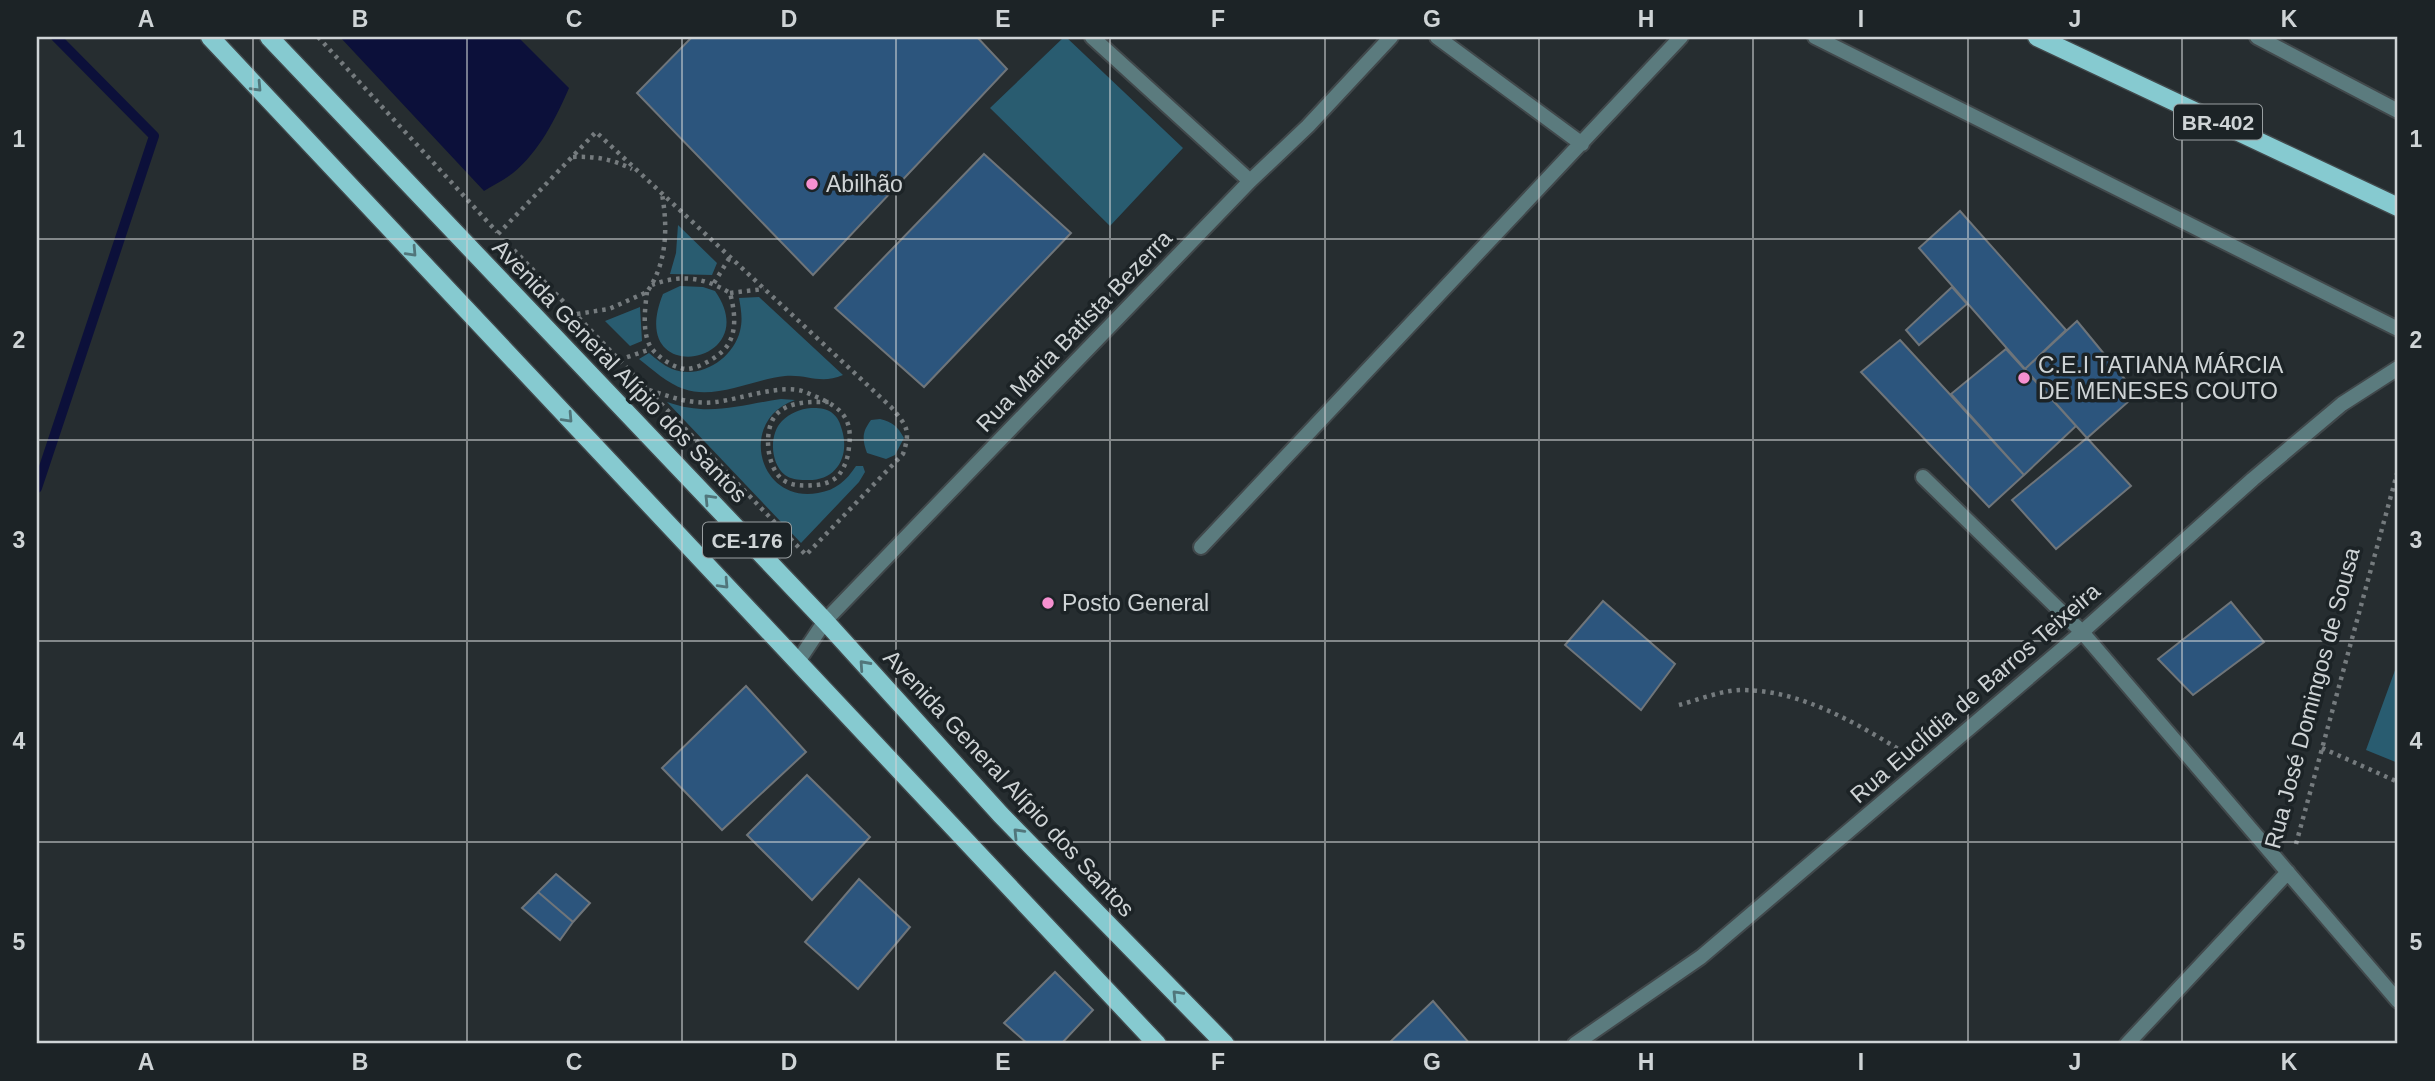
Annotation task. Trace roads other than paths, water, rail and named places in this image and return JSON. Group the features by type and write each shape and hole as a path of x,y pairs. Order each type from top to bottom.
{"main road":[{"name":"CE-176","path":"210,37 1157,1044"},
{"name":"Avenida General Alípio dos Santos","path":"269,37 825,621 1001,815 1224,1044"},
{"name":"BR-402","path":"2037,37 2398,207"}],"street":[{"path":"1093,37 1250,181"},
{"name":"Rua Maria Batista Bezerra","path":"797,663 825,621 1250,181 1308,126 1391,37"},
{"path":"1437,37 1582,144"},
{"path":"1201,547 1681,37"},
{"path":"1815,37 2398,330"},
{"path":"2257,37 2398,111"},
{"name":"Rua Euclídia de Barros Teixeira","path":"1575,1044 1701,957 2082,632 2253,478 2342,404 2398,368"},
{"path":"1923,477 2082,632 2398,1001"},
{"name":"Rua José Domingos de Sousa","path":"2127,1044 2288,872"}],"waterway":[{"path":"37,488 154,136 56,37"}],"place":[{"name":"Abilhão","path":"812,184"},
{"name":"C.E.I TATIANA MÁRCIA DE MENESES COUTO","path":"2024,378"},
{"name":"Posto General","path":"1048,603"}]}
